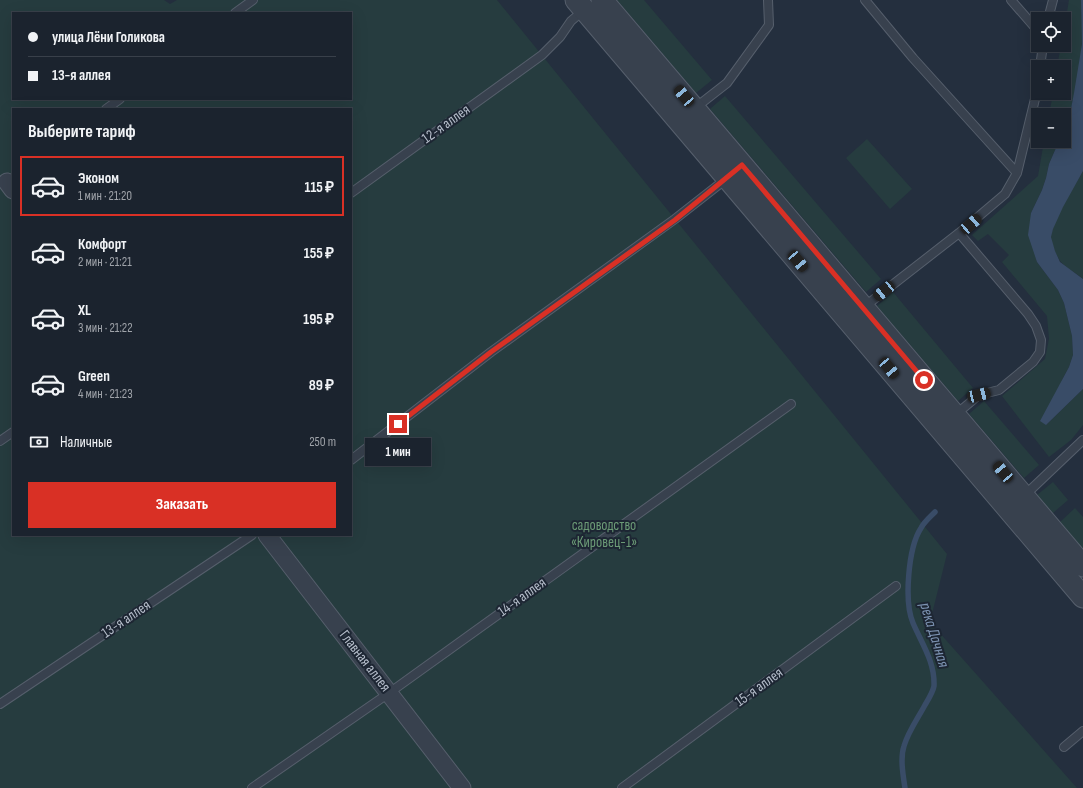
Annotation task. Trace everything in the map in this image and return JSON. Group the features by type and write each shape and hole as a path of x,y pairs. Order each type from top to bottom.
{"street":[{"path":"588,4 735,172 1016,503 1083,597"},
{"path":"1016,503 1083,566"},
{"name":"Главная аллея","path":"267,536 462,788"}],"lane":[{"path":"236,12 252,0"},
{"path":"686,115 727,83 769,25 768,0"},
{"path":"865,0 913,58 1017,173"},
{"path":"1011,0 1031,23"},
{"path":"1050,12 1053,0"},
{"name":"12-я аллея","path":"352,192 542,55 560,37 571,21 588,4"},
{"path":"107,108 119,100"},
{"path":"856,314 959,233 1005,194 1017,173 1035,100"},
{"path":"352,459 491,352 675,220 735,172"},
{"path":"948,422 979,395 999,390 1033,362 1040,352 1041,340 1036,326 1028,314 959,233"},
{"name":"14-я аллея","path":"252,788 389,693 791,404"},
{"path":"0,441 12,433"},
{"path":"1016,503 1083,440"},
{"name":"13-я аллея","path":"0,704 251,536"},
{"name":"15-я аллея","path":"622,788 896,586"},
{"path":"1064,747 1083,731"}],"green space":[{"name":"садоводство «Кировец-1»","path":"0,0 164,0 170,4 177,0 497,0 947,554 930,622 1077,788 0,788"},
{"path":"617,0 644,0 712,80 696,93"},
{"path":"1069,0 1081,0 1082,38 1080,65 1076,88 1071,108 1050,108 1052,100 1071,100 1071,60 1058,60 1060,52 1071,52 1071,12 1067,12"},
{"path":"725,96 881,279 866,292 710,109"},
{"path":"867,139 912,189 890,209 846,158"},
{"path":"1043,148 1056,148 1049,164 1042,190 1031,213 1037,262 1058,290 1064,303 1072,336 1073,355 1046,425 1083,389 1083,425 1071,440 1049,457 1002,396 1045,359 1049,339 1047,316 1002,262 1009,255 988,234 978,241 972,235 1038,176"},
{"path":"1083,171 1083,279 1061,262 1054,250 1051,237 1059,213"},
{"path":"893,292 973,388 958,401 877,306"},
{"path":"984,401 1039,465 1024,478 969,414"},
{"path":"1053,482 1068,500 1053,513 1037,495"},
{"path":"1075,508 1083,517 1083,549 1060,522"}],"water":[{"path":"1081,0 1083,0 1083,171 1063,207 1051,237 1060,262 1083,279 1083,389 1046,425 1040,421 1069,367 1073,355 1072,336 1064,303 1058,290 1037,262 1028,235 1031,213 1042,190 1049,164 1056,148 1071,148 1071,109 1082,44"}],"waterway":[{"name":"река Дачная","path":"905,788 902,761 904,746 911,730 933,691 934,686 934,677 930,661 910,614 908,589 910,561 913,548 921,528 935,512"}],"route":[{"path":"398,424 491,352 675,220 742,165 924,380"}]}
